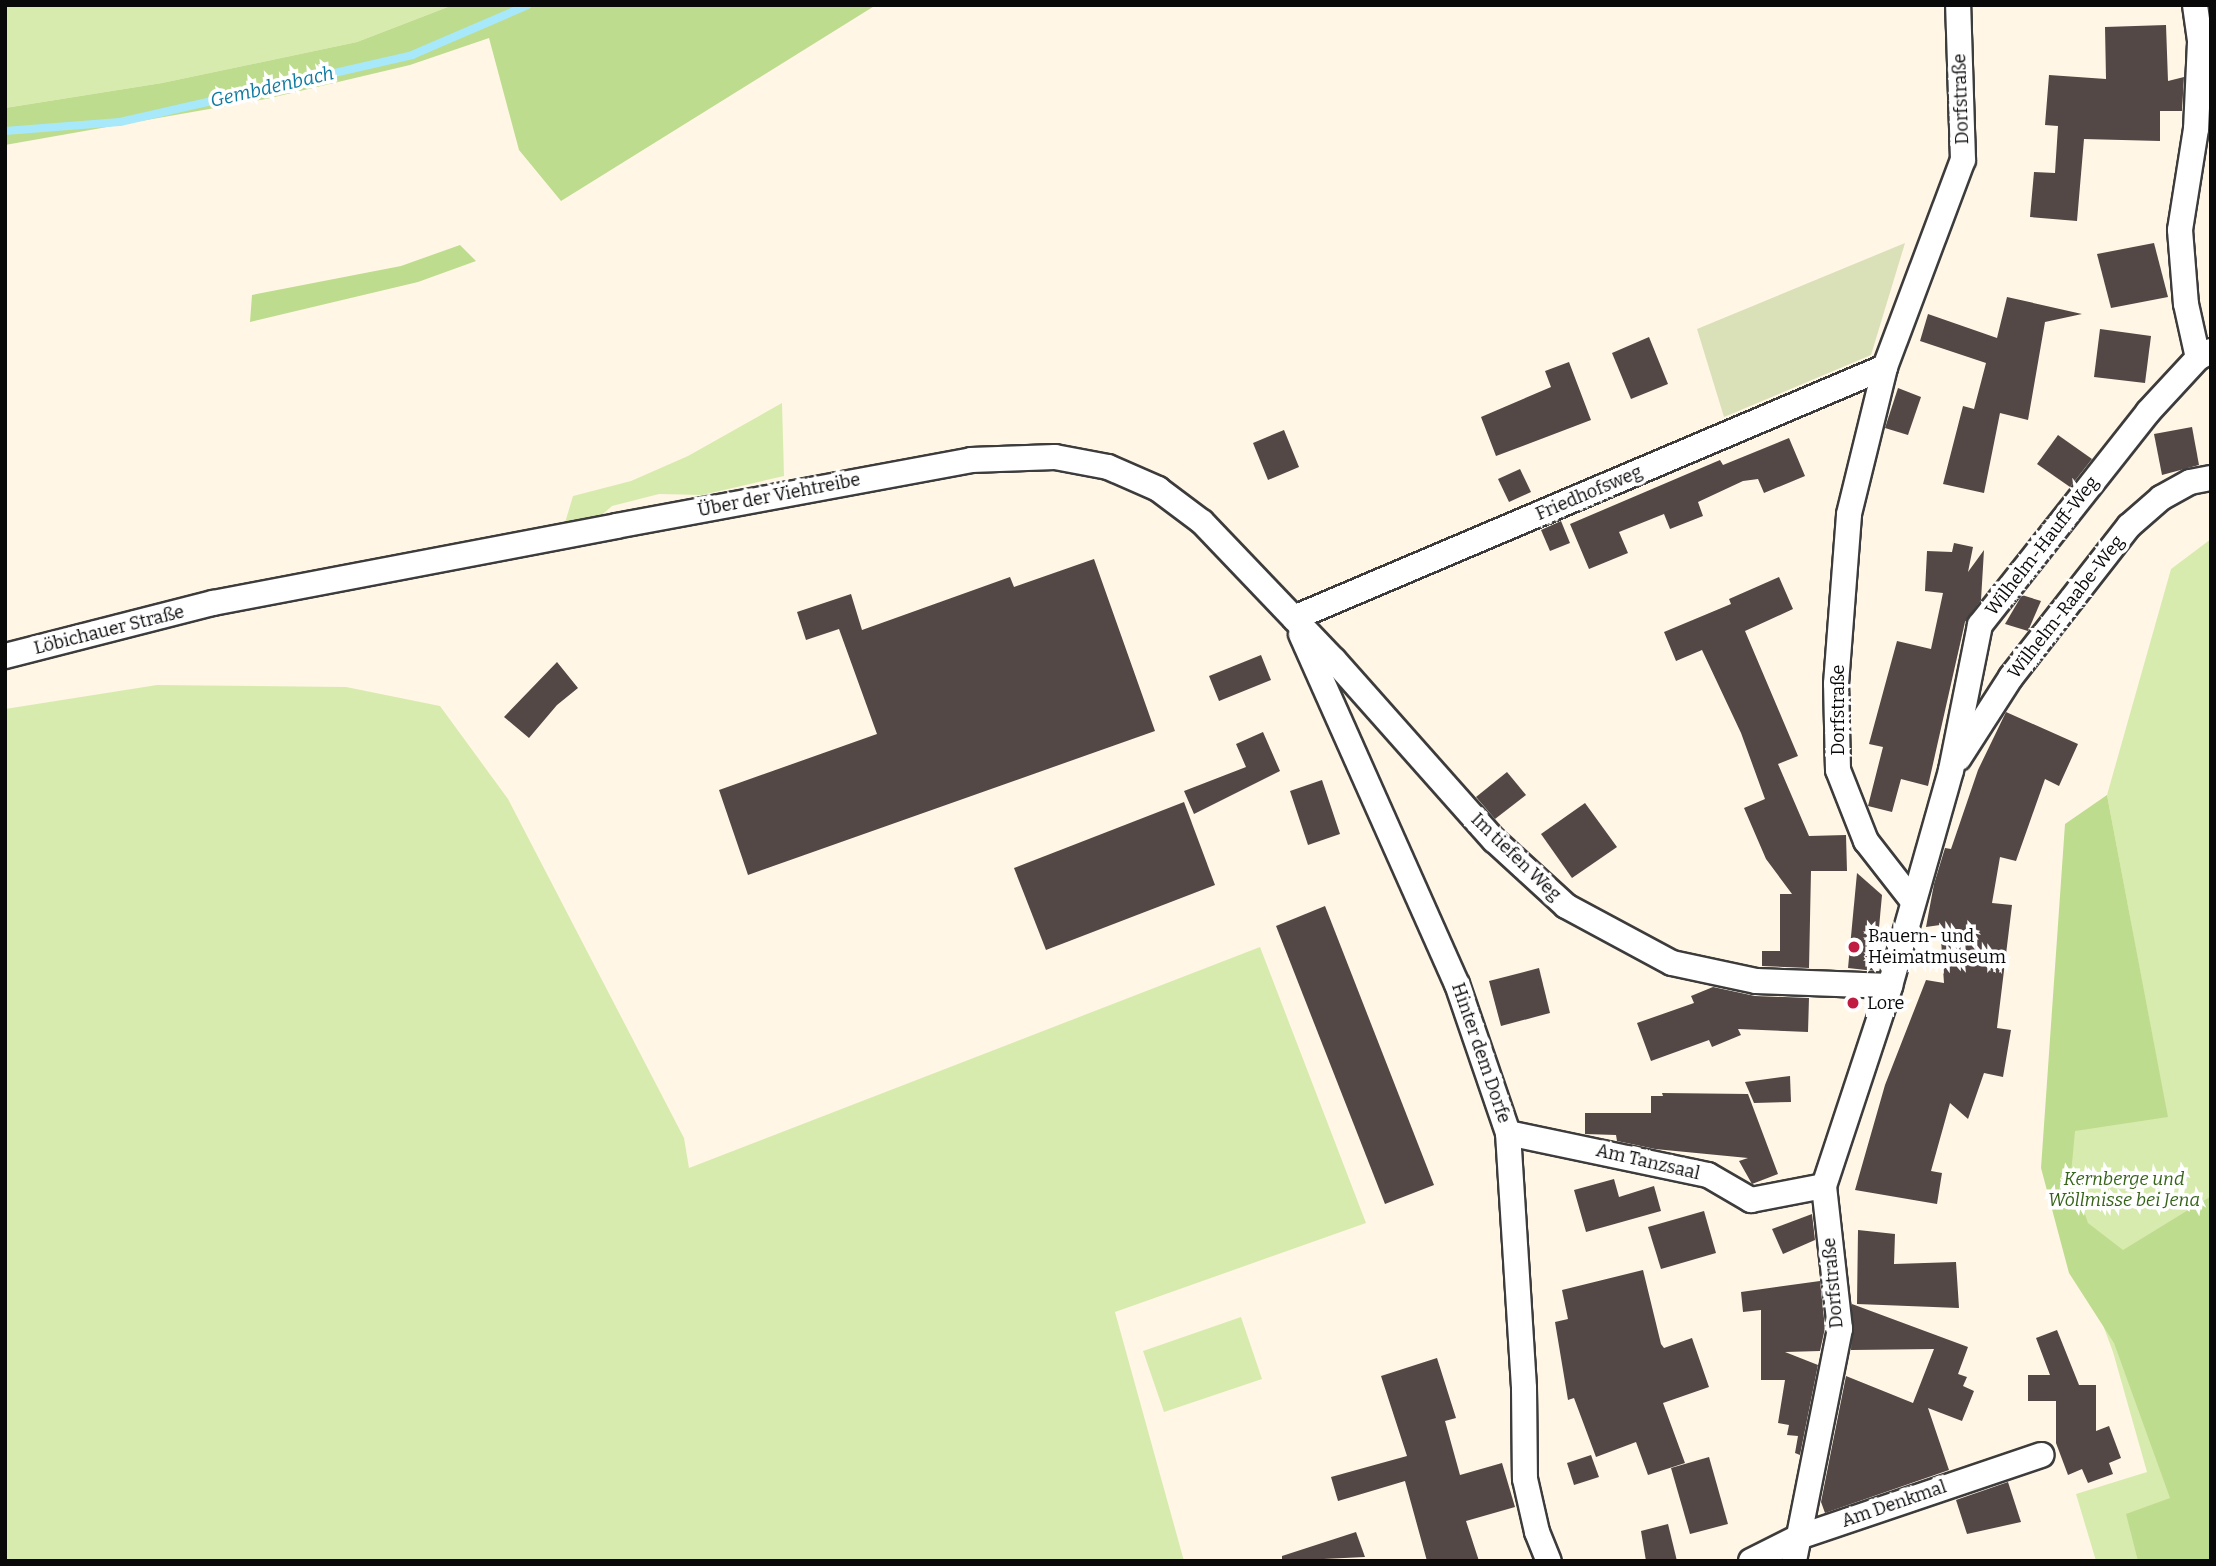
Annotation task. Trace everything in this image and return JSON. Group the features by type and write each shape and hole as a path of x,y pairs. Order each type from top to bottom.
{"street":[{"name":"Dorfstraße","path":"1794,1561 1840,1329 1824,1186 1890,986 1912,900 1866,841 1839,769 1836,684 1849,514 1885,367 1963,160 1958,5"},
{"path":"2195,5 2200,42 2196,129 2180,230 2186,303 2205,355"},
{"name":"Wilhelm-Hauff-Weg","path":"1912,900 1951,770 1980,625 2148,412 2205,355"},
{"name":"Friedhofsweg","path":"1294,618 1885,367"},
{"name":"Über der Viehtreibe","path":"213,603 971,460 1055,457 1108,467 1157,489 1202,522 1294,618"},
{"name":"Wilhelm-Raabe-Weg","path":"1951,770 2011,677 2129,526 2161,498 2190,482 2211,478"},
{"name":"Löbichauer Straße","path":"5,656 213,603"},
{"name":"Im tiefen Weg","path":"1294,618 1494,840 1566,906 1672,963 1756,981 1890,986"},
{"name":"Hinter dem Dorfe","path":"1294,618 1457,984 1508,1133 1524,1388 1525,1479 1537,1532 1549,1561"},
{"name":"Am Tanzsaal","path":"1508,1133 1708,1175 1751,1200 1824,1186"},
{"name":"Am Denkmal","path":"1751,1561 1799,1536 2041,1455"}],"green space":[{"path":"5,5 453,5 357,42 162,83 5,108"},
{"path":"453,5 876,5 561,201 519,150 489,38 410,65 266,99 5,145 5,108 162,83 357,42"},
{"path":"1905,243 1871,355 1724,417 1697,329"},
{"path":"460,245 476,261 418,282 250,322 252,295 401,266"},
{"path":"782,403 784,476 702,495 659,494 612,506 596,520 564,526 573,496 631,481 688,456"},
{"name":"Kernberge und Wöllmisse bei Jena","path":"2211,539 2211,1196 2195,1206 2211,1212 2211,1561 2096,1561 2076,1494 2147,1472 2113,1352 2057,1201 2060,1119 2166,1109 2107,795 2171,569"},
{"path":"157,685 346,687 440,706 508,799 684,1138 689,1168 1260,947 1366,1223 1115,1312 1184,1561 5,1561 5,709"},
{"path":"2107,795 2168,1117 2075,1131 2071,1174 2088,1223 2123,1250 2211,1196 2211,1561 2138,1561 2126,1514 2170,1498 2114,1343 2069,1273 2041,1168 2065,824"},
{"path":"1241,1317 1262,1379 1164,1412 1143,1351"}],"building":[{"path":"2166,25 2168,81 2184,77 2182,111 2160,111 2160,141 2084,139 2077,221 2030,217 2034,172 2055,173 2058,126 2045,125 2049,75 2106,79 2105,27"},
{"path":"2154,243 2168,297 2111,308 2097,254"},
{"path":"2007,297 2082,314 2045,322 2028,420 2000,413 1984,493 1943,484 1963,406 1974,409 1986,363 1920,341 1928,314 1997,338"},
{"path":"2100,329 2151,336 2145,383 2094,377"},
{"path":"1649,337 1668,384 1631,399 1612,353"},
{"path":"1569,362 1591,420 1496,456 1481,417 1551,387 1545,371"},
{"path":"1898,388 1921,397 1908,435 1885,428"},
{"path":"2192,427 2199,465 2162,475 2154,434"},
{"path":"1284,430 1299,467 1268,480 1253,443"},
{"path":"2058,435 2092,459 2070,487 2037,464"},
{"path":"1789,438 1805,476 1764,493 1758,479 1743,481 1698,502 1703,516 1670,529 1664,514 1619,532 1628,553 1589,569 1570,524 1720,460 1723,465"},
{"path":"1520,469 1531,492 1509,502 1498,479"},
{"path":"1561,521 1570,543 1550,551 1541,530"},
{"path":"1954,543 1973,547 1968,572 1984,550 1981,600 1965,622 1928,786 1901,779 1892,812 1868,806 1883,747 1869,744 1897,641 1931,649 1943,593 1925,591 1927,551 1952,552"},
{"path":"1094,559 1155,731 748,875 719,790 877,734 839,629 806,640 797,612 851,594 862,630 1010,577 1014,587"},
{"path":"1779,577 1793,609 1745,631 1798,756 1778,764 1809,836 1846,835 1847,871 1811,871 1809,968 1762,966 1762,951 1780,951 1780,894 1792,894 1766,859 1744,808 1765,799 1741,733 1702,650 1676,661 1664,632 1731,604 1729,599"},
{"path":"2022,595 2041,601 2028,631 2005,624"},
{"path":"1261,655 1271,680 1219,701 1209,676"},
{"path":"557,662 578,688 557,705 529,738 504,717"},
{"path":"2006,712 2078,744 2059,786 2045,779 2016,861 2000,857 1992,903 2012,905 1997,1028 2011,1030 2003,1077 1984,1073 1968,1119 1950,1103 1931,1171 1942,1173 1937,1204 1855,1190 1885,1085 1926,980 1944,983 1940,925 1926,927 1934,884 1945,848 1951,849 1978,770"},
{"path":"1263,732 1280,771 1194,814 1184,791 1246,767 1236,744"},
{"path":"1507,772 1526,795 1495,819 1476,797"},
{"path":"1322,780 1340,834 1308,845 1290,791"},
{"path":"1184,802 1215,885 1046,950 1014,868"},
{"path":"1585,803 1617,847 1572,878 1541,834"},
{"path":"1857,873 1882,895 1875,971 1848,968"},
{"path":"1325,906 1434,1185 1385,1204 1276,926"},
{"path":"1539,968 1550,1013 1501,1026 1489,981"},
{"path":"1713,987 1755,996 1809,998 1808,1032 1738,1029 1741,1035 1712,1047 1709,1040 1651,1061 1637,1023 1694,1003 1691,996"},
{"path":"1790,1076 1791,1102 1754,1103 1745,1082"},
{"path":"1662,1093 1748,1094 1778,1174 1752,1184 1739,1161 1748,1158 1655,1149 1617,1141 1616,1135 1585,1134 1585,1113 1651,1113 1651,1096 1663,1096"},
{"path":"1614,1179 1619,1197 1654,1186 1661,1211 1586,1232 1574,1190"},
{"path":"1704,1211 1716,1253 1661,1269 1648,1227"},
{"path":"1812,1214 1815,1240 1783,1254 1772,1229"},
{"path":"1858,1230 1895,1234 1894,1264 1956,1262 1959,1308 1857,1304"},
{"path":"1643,1270 1661,1344 1664,1348 1692,1338 1709,1387 1663,1403 1685,1463 1648,1475 1636,1442 1596,1457 1574,1398 1568,1400 1555,1322 1568,1319 1562,1290"},
{"path":"1820,1281 1825,1328 1820,1351 1785,1352 1818,1365 1800,1455 1795,1453 1798,1436 1787,1435 1789,1425 1778,1423 1785,1380 1761,1380 1761,1310 1743,1312 1741,1292"},
{"path":"1852,1304 1968,1347 1958,1374 1967,1377 1963,1386 1974,1391 1962,1421 1928,1408 1949,1470 1825,1513 1821,1502 1846,1376 1913,1403 1934,1349 1851,1350"},
{"path":"2057,1330 2079,1385 2096,1385 2096,1431 2109,1426 2121,1458 2109,1463 2113,1474 2088,1483 2082,1469 2068,1475 2056,1443 2056,1401 2028,1401 2028,1375 2050,1375 2036,1338"},
{"path":"1437,1358 1456,1418 1445,1421 1460,1475 1502,1463 1515,1507 1466,1521 1479,1561 1427,1561 1405,1481 1338,1501 1331,1477 1407,1456 1381,1376"},
{"path":"1591,1455 1599,1477 1574,1485 1567,1463"},
{"path":"1709,1457 1728,1524 1690,1534 1671,1468"},
{"path":"2008,1482 2021,1522 1967,1534 1956,1500"},
{"path":"1668,1524 1677,1561 1646,1561 1641,1531"},
{"path":"1356,1532 1365,1557 1282,1561 1282,1556"}],"waterway":[{"name":"Gembdenbach","path":"5,131 120,122 412,55 528,5"}],"place":[{"name":"Bauern- und Heimatmuseum","path":"1854,947"},
{"name":"Lore","path":"1853,1003"}]}
